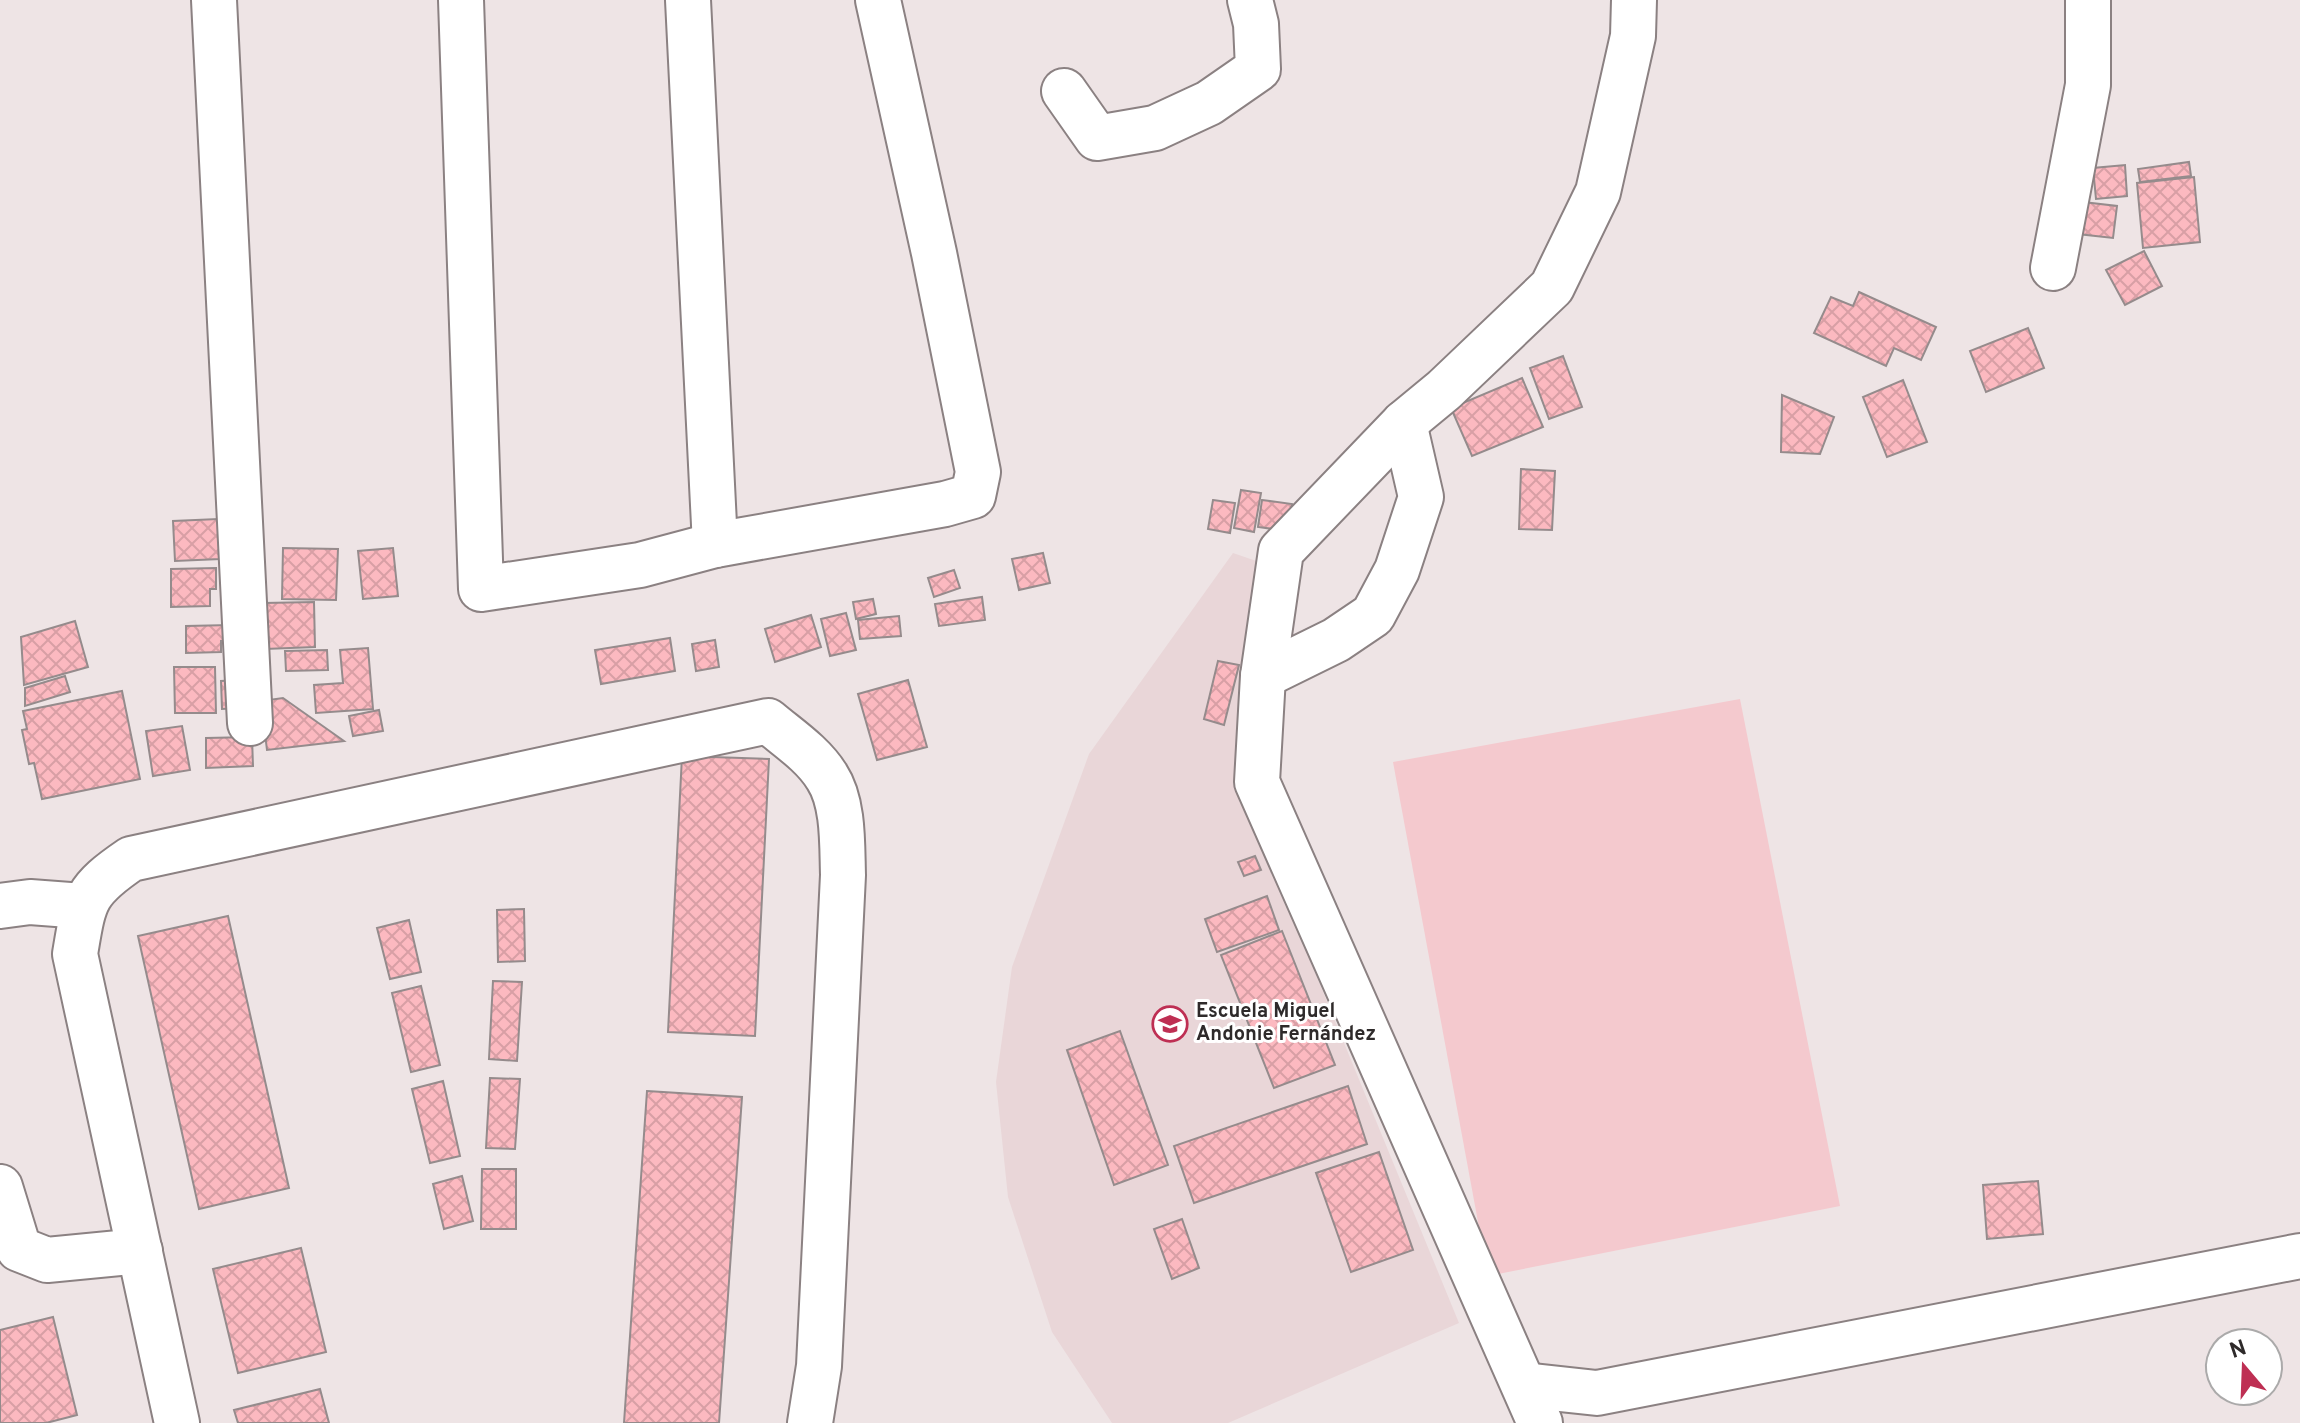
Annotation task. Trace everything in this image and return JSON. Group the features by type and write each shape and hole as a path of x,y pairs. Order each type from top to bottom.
{"street":[{"path":"214,0 250,723"},
{"path":"461,0 481,589 640,565 715,545 945,504 973,496 978,472 878,0"},
{"path":"688,0 715,545"},
{"path":"1064,91 1097,138 1155,128 1209,103 1258,69 1256,24 1250,0"},
{"path":"1634,0 1633,36 1598,192 1552,287 1444,390 1404,423 1281,551 1263,676 1257,782 1532,1404 2300,1256"},
{"path":"2053,268 2088,85 2088,0"},
{"path":"1263,676 1336,640 1373,615 1397,570 1421,497 1404,423"},
{"path":"177,1423 75,954 83,906 102,878 131,859 768,721 804,751 828,778 841,819 843,875 819,1366 810,1423"},
{"path":"0,906 30,902 83,906"},
{"path":"0,1187 19,1249 47,1260 140,1251"}],"shaded area":[{"name":"Escuela Miguel Andonie Fernández","path":"1233,553 1268,565 1273,870 1459,1323 1228,1423 1112,1423 1052,1332 1008,1197 996,1082 1012,967 1089,754"},
{"path":"1740,699 1840,1206 1488,1276 1393,762"}],"building":[{"path":"2189,162 2191,176 2140,182 2138,169"},
{"path":"2125,165 2127,196 2096,199 2093,168"},
{"path":"2194,177 2200,242 2143,248 2137,183"},
{"path":"2083,202 2117,206 2113,238 2078,234"},
{"path":"2144,251 2162,286 2125,305 2106,270"},
{"path":"1859,292 1936,327 1921,360 1894,348 1886,366 1814,333 1831,297 1853,306"},
{"path":"2028,328 2044,368 1986,392 1970,351"},
{"path":"1563,356 1582,407 1549,419 1530,368"},
{"path":"1522,378 1543,427 1472,456 1451,408"},
{"path":"1903,380 1927,442 1887,457 1863,397"},
{"path":"1782,395 1834,417 1820,454 1781,452"},
{"path":"1521,469 1555,471 1552,530 1519,529"},
{"path":"1241,490 1261,493 1254,532 1234,528"},
{"path":"1213,500 1235,503 1230,533 1208,529"},
{"path":"1262,500 1292,504 1288,531 1258,527"},
{"path":"218,519 220,559 175,561 173,521"},
{"path":"283,548 338,549 336,600 282,599"},
{"path":"393,548 398,596 363,599 358,551"},
{"path":"1043,553 1050,583 1019,590 1012,559"},
{"path":"216,568 216,589 210,589 210,606 171,607 171,569"},
{"path":"954,570 960,588 934,597 928,578"},
{"path":"982,597 985,620 939,626 935,604"},
{"path":"873,599 876,614 856,619 853,602"},
{"path":"314,602 315,647 265,649 264,603"},
{"path":"846,613 856,650 830,656 821,619"},
{"path":"811,615 821,647 775,662 765,629"},
{"path":"899,616 901,636 860,639 858,620"},
{"path":"75,621 88,667 24,685 21,637"},
{"path":"231,625 231,640 221,641 221,652 186,653 186,626"},
{"path":"670,638 675,671 601,684 595,650"},
{"path":"715,640 719,667 696,671 692,644"},
{"path":"368,648 373,709 316,713 314,685 343,683 340,650"},
{"path":"327,650 328,670 286,671 285,651"},
{"path":"1218,661 1239,665 1224,725 1204,719"},
{"path":"174,667 215,667 216,713 175,713"},
{"path":"65,676 70,692 25,706 25,688"},
{"path":"239,680 240,708 222,709 221,681"},
{"path":"908,680 927,747 877,760 858,694"},
{"path":"122,691 140,779 42,799 34,763 29,764 22,730 27,729 23,711"},
{"path":"283,698 344,741 267,750 261,701"},
{"path":"379,710 383,731 353,736 349,716"},
{"path":"182,726 190,770 153,776 146,731"},
{"path":"252,737 253,766 206,768 206,738"},
{"path":"682,756 769,759 755,1036 668,1032"},
{"path":"1255,856 1261,870 1244,876 1238,862"},
{"path":"1267,896 1279,930 1217,952 1205,919"},
{"path":"524,909 525,961 498,962 497,910"},
{"path":"228,916 289,1188 199,1209 138,936"},
{"path":"409,920 421,972 390,979 377,928"},
{"path":"1282,931 1335,1065 1274,1088 1221,955"},
{"path":"493,981 522,982 517,1061 489,1059"},
{"path":"421,986 440,1065 411,1072 392,993"},
{"path":"1120,1031 1168,1165 1114,1185 1067,1050"},
{"path":"490,1078 520,1079 515,1149 486,1148"},
{"path":"443,1081 460,1156 430,1163 412,1089"},
{"path":"1348,1086 1367,1144 1194,1203 1174,1146"},
{"path":"647,1091 742,1097 719,1423 624,1423"},
{"path":"1379,1152 1413,1250 1351,1272 1316,1173"},
{"path":"482,1169 516,1169 516,1229 481,1229"},
{"path":"462,1176 473,1221 444,1229 433,1184"},
{"path":"2038,1181 2043,1234 1987,1239 1983,1185"},
{"path":"1182,1219 1199,1268 1172,1279 1154,1229"},
{"path":"301,1248 326,1352 238,1373 213,1269"},
{"path":"53,1317 77,1415 46,1423 0,1423 0,1330"},
{"path":"320,1389 329,1423 238,1423 234,1410"}],"place":[{"name":"Escuela Miguel Andonie Fernández","path":"1170,1024"}]}
